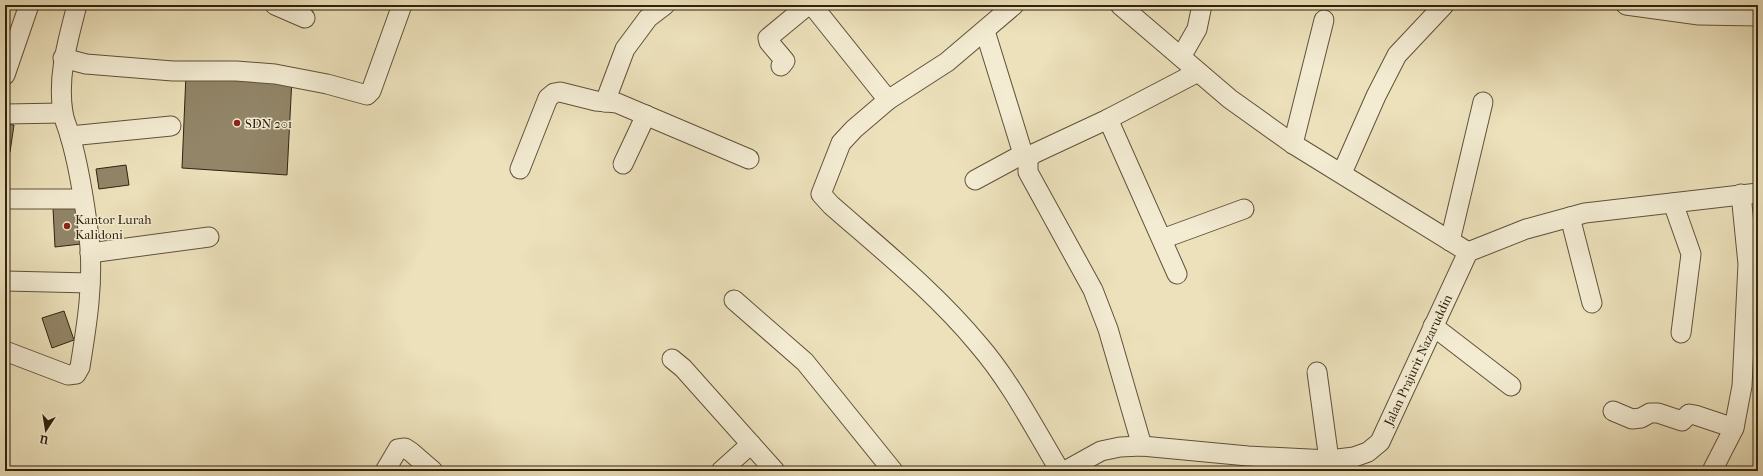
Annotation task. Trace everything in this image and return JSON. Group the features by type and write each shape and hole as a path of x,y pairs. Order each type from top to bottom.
{"street":[{"path":"5,75 29,5"},
{"path":"5,351 68,375 76,374 80,367 89,314 90,253 83,199 70,136 62,113 63,58 77,5"},
{"path":"275,5 305,18"},
{"path":"63,58 86,64 173,71 236,71 274,74 327,84 367,95 371,91 402,5"},
{"path":"605,102 625,49 648,18 665,5"},
{"path":"781,66 785,61 769,42 768,38 808,5"},
{"path":"812,5 888,100"},
{"path":"1014,5 947,62 888,100 854,128 841,143 821,194 830,205 957,320 979,344 999,370 1060,471"},
{"path":"1121,5 1230,99 1293,144 1468,252 1526,229 1570,217 1614,208 1673,203 1750,193 1753,265 1742,386 1734,428 1712,471"},
{"path":"1181,57 1197,29 1202,5"},
{"path":"1626,5 1699,15 1721,10 1758,16"},
{"path":"1342,173 1376,96 1397,55 1442,6"},
{"path":"1293,144 1324,20"},
{"path":"984,31 1026,156 1028,172 1094,290 1108,329 1142,446"},
{"path":"975,180 1108,119 1198,72"},
{"path":"520,169 548,98 554,93 560,92 596,101 617,103 749,159"},
{"path":"1450,241 1483,102"},
{"path":"5,114 62,113"},
{"path":"623,164 646,115"},
{"path":"1108,119 1177,274"},
{"path":"70,136 171,126"},
{"path":"5,199 83,199"},
{"path":"1673,203 1691,254 1681,333"},
{"path":"1162,239 1244,209"},
{"path":"1570,217 1592,303"},
{"path":"90,253 210,237"},
{"name":"Jalan Prajurit Nazaruddin","path":"1065,471 1100,451 1120,447 1142,446 1248,456 1329,460 1354,457 1368,452 1380,442 1468,252"},
{"path":"5,281 90,283"},
{"path":"734,300 805,362 893,471"},
{"path":"1433,326 1511,386"},
{"path":"672,359 683,368 775,471"},
{"path":"1317,372 1329,460"},
{"path":"1613,411 1632,419 1641,418 1650,413 1658,413 1682,421 1689,414 1734,428"},
{"path":"721,471 751,444"},
{"path":"385,471 398,449 405,448 433,471"}],"building":[{"name":"SDN 201","path":"186,74 292,78 287,175 182,168"},
{"path":"5,124 14,125 10,152 5,151"},
{"path":"126,165 129,185 99,189 96,169"},
{"name":"Kantor Lurah Kalidoni","path":"78,207 81,244 55,247 53,208"},
{"path":"64,311 74,340 52,348 42,318"}],"place":[{"name":"SDN 201","path":"237,123"},
{"name":"Kantor Lurah Kalidoni","path":"67,226"}]}
